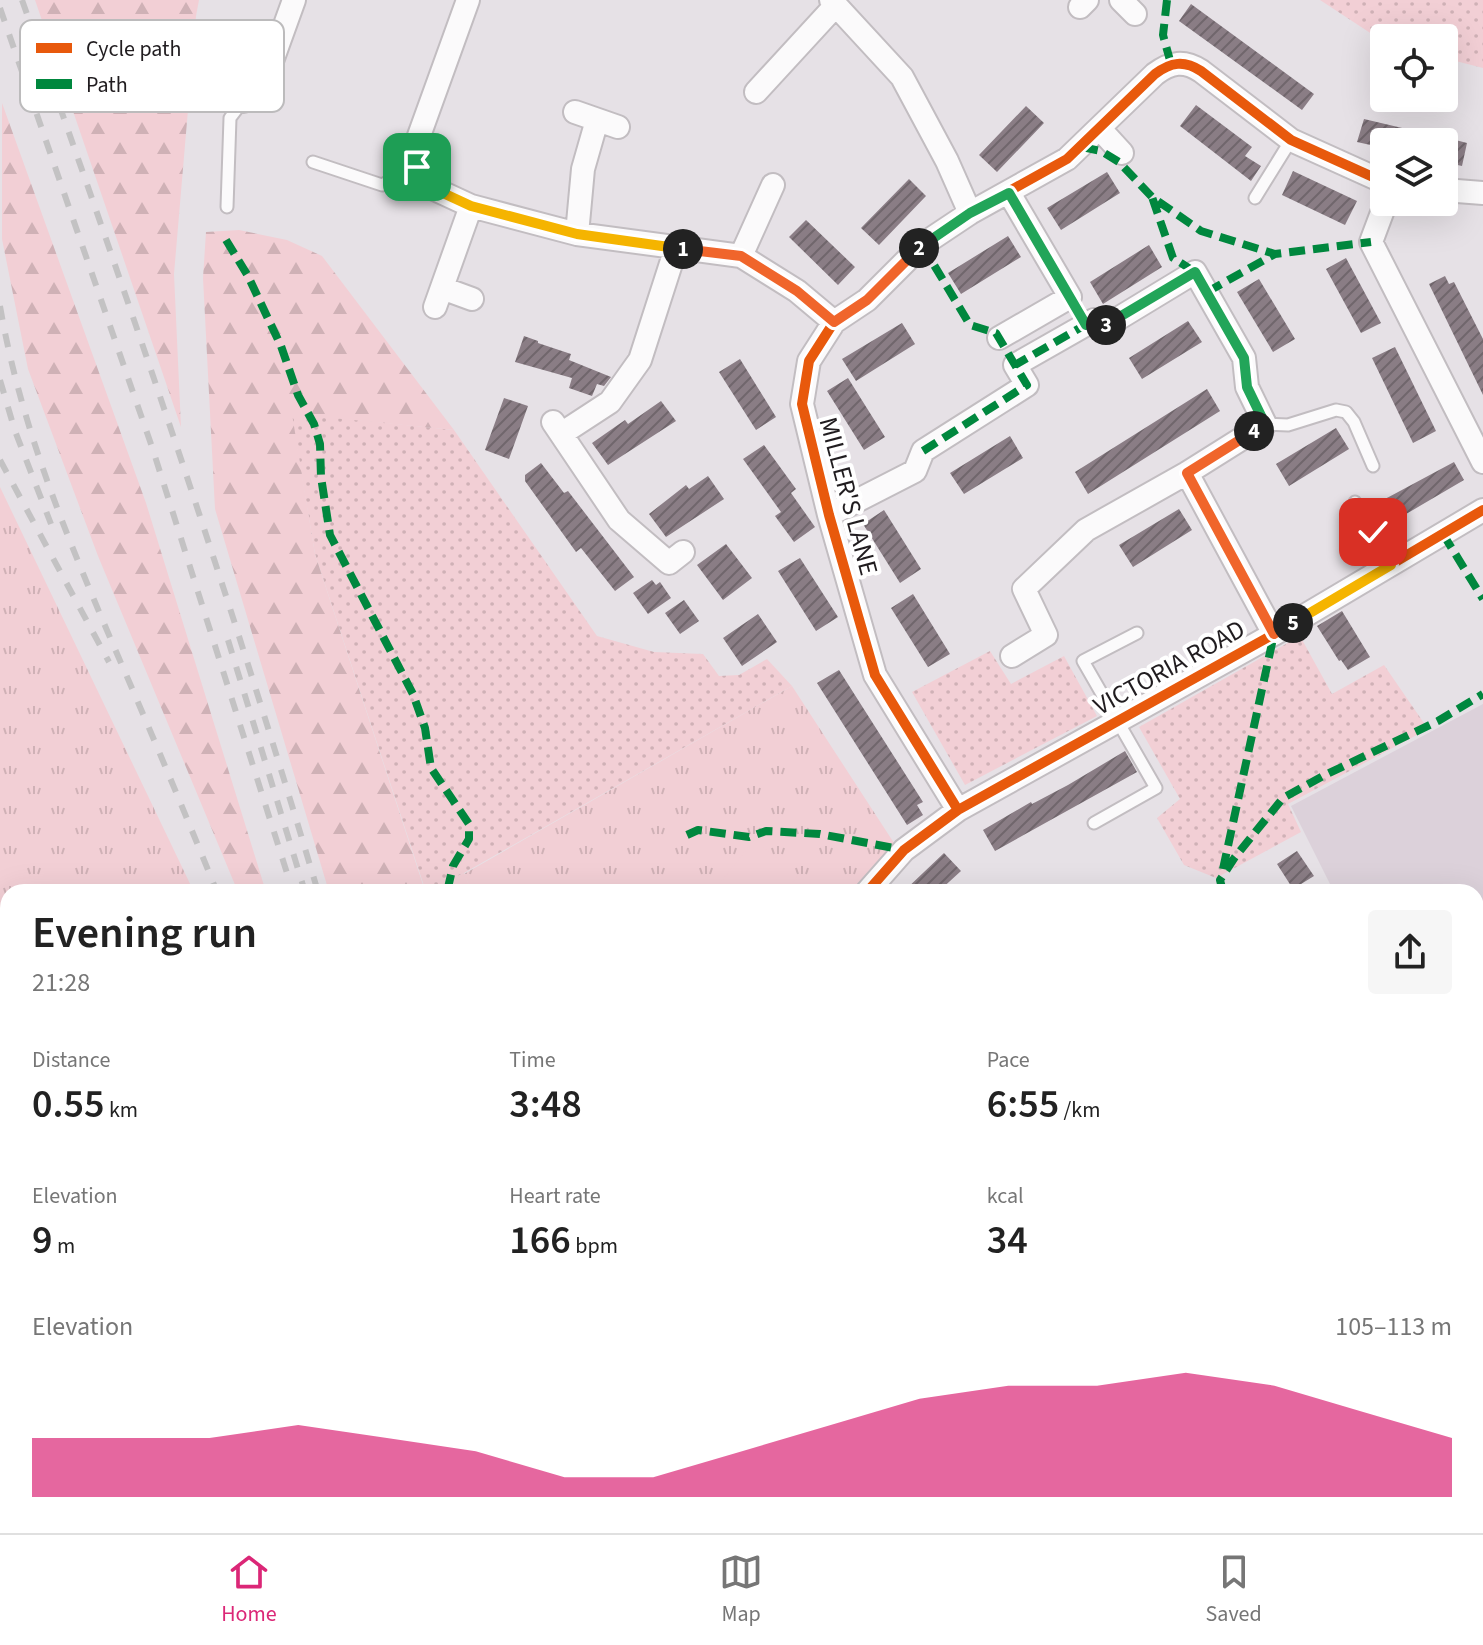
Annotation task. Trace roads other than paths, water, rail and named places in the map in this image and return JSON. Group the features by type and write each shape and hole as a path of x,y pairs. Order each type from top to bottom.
{"street":[{"path":"284,28 294,0"},
{"path":"468,0 411,158 430,187 471,206 577,234 741,256 797,291 834,322"},
{"path":"756,92 834,2 902,77 947,161 970,213"},
{"name":"MILLER'S LANE","path":"958,810 875,675 829,515 802,404 809,361 834,322 867,300 922,245 970,213 1067,159 1164,67 1179,63 1201,71 1291,140 1370,176"},
{"path":"575,112 608,124 583,169 577,234"},
{"path":"1100,129 1122,153"},
{"path":"741,256 773,185"},
{"path":"1458,191 1483,193"},
{"path":"1009,193 1086,325"},
{"path":"471,206 439,298 472,299"},
{"path":"1381,216 1371,242 1483,462"},
{"path":"676,248 640,360 610,402 557,427 619,520 669,563 683,552"},
{"path":"829,515 915,471 923,451 1027,385 1015,365 1094,320 1101,329 1195,272 1244,358 1247,387 1265,424 1187,473 1086,530 1024,589 1046,635 1012,656"},
{"path":"999,338 1070,297"},
{"path":"1187,473 1274,634"},
{"name":"VICTORIA ROAD","path":"874,884 904,850 958,810 1274,634 1483,510"}],"lane":[{"path":"227,207 230,118 235,112"},
{"path":"1255,198 1291,140"},
{"path":"313,162 382,185 417,167"},
{"path":"1265,424 1288,425 1336,410 1346,412 1354,422 1373,466"},
{"path":"1355,502 1391,565"},
{"path":"1094,823 1156,788 1083,661 1137,633"}],"railway":[{"path":"22,0 29,20"},
{"path":"0,8 20,66"},
{"path":"36,112 153,450 290,884"},
{"path":"61,112 176,444 316,884"},
{"path":"0,306 20,397 48,484 214,884"},
{"path":"0,380 15,431 51,524"},
{"path":"0,460 109,662"},
{"path":"228,640 303,884"}]}
